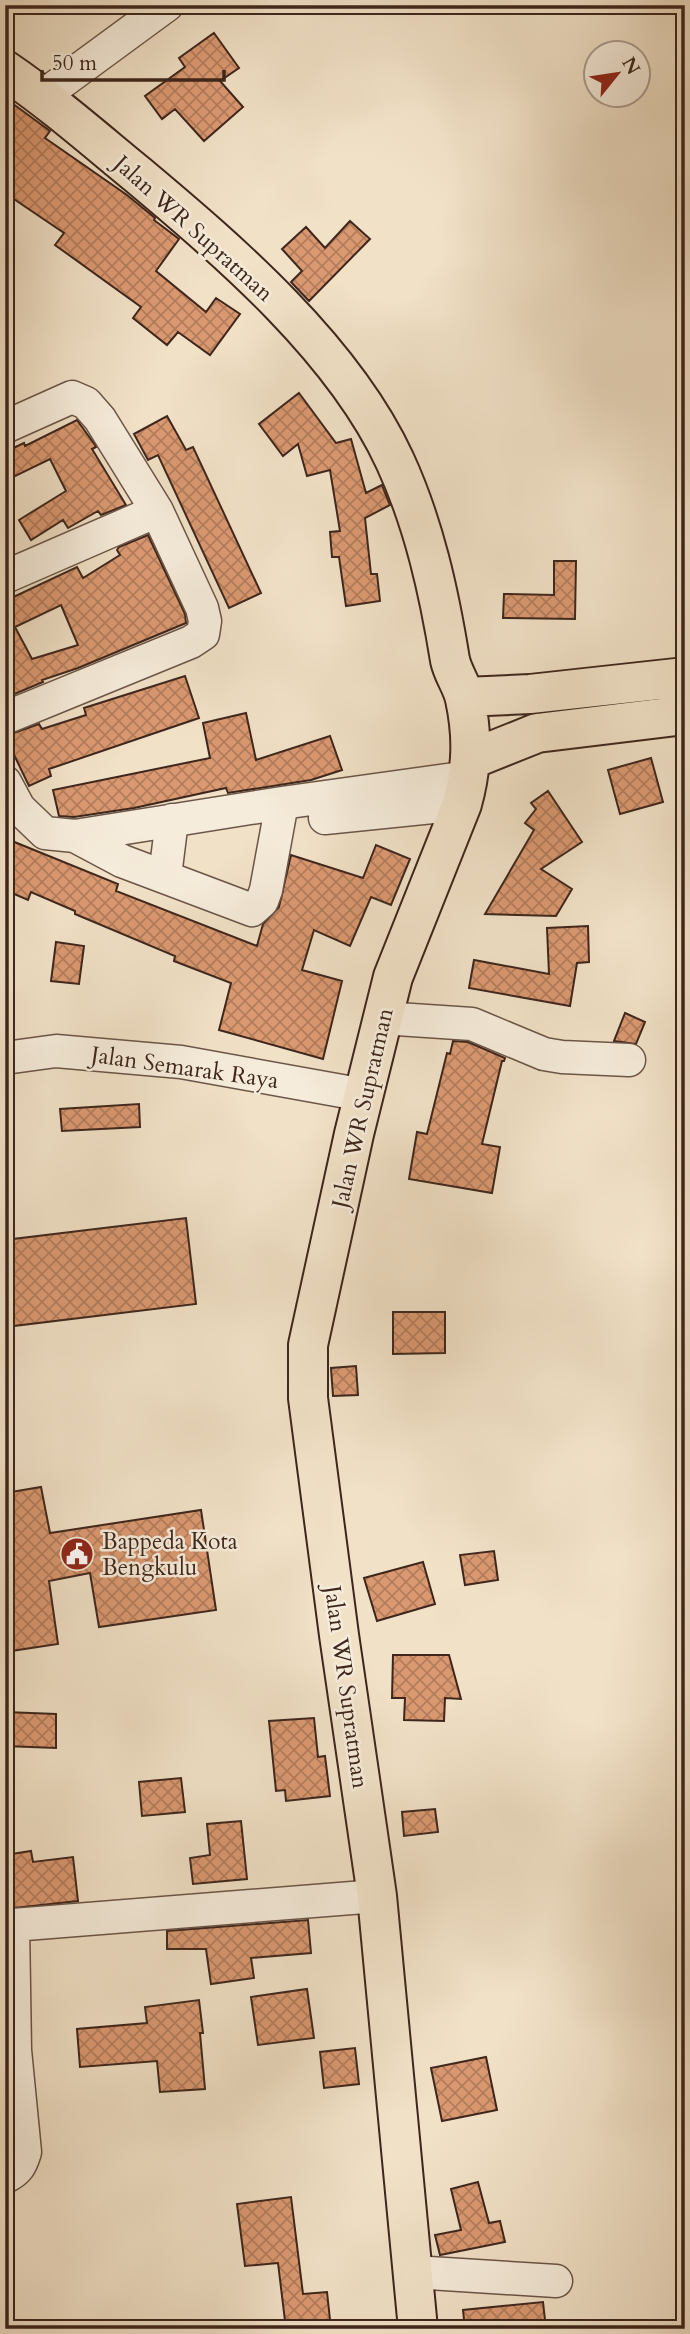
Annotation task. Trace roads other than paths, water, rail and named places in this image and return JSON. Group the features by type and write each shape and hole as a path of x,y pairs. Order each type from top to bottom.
{"highway":[{"name":"Jalan WR Supratman","path":"5,69 43,96 212,238 285,310 326,356 367,409 395,460 409,497 441,602 452,668 465,697 468,780 393,977 308,1345 307,1382 338,1635 377,1896 418,2329"},
{"path":"465,697 530,694 685,677"},
{"path":"468,780 537,733 685,715"}],"street":[{"path":"43,96 167,5"},
{"path":"5,426 72,397 86,403 100,419 157,511 202,608 205,621 202,634 191,642 5,718"},
{"path":"5,577 157,511"},
{"path":"10,801 45,833 75,836 172,820 280,813 468,780"},
{"path":"75,836 122,861 252,910 261,901 266,890 280,813"},
{"path":"165,876 172,820"},
{"path":"382,1018 472,1024 544,1054 629,1060"},
{"name":"Jalan Semarak Raya","path":"5,1058 56,1051 181,1062 364,1095"},
{"path":"5,2177 15,2172 22,2164 25,2152 10,2050 9,1925 377,1896"},
{"path":"413,2272 556,2281"}],"place":[{"name":"Bappeda Kota Bengkulu","path":"77,1554"}]}
